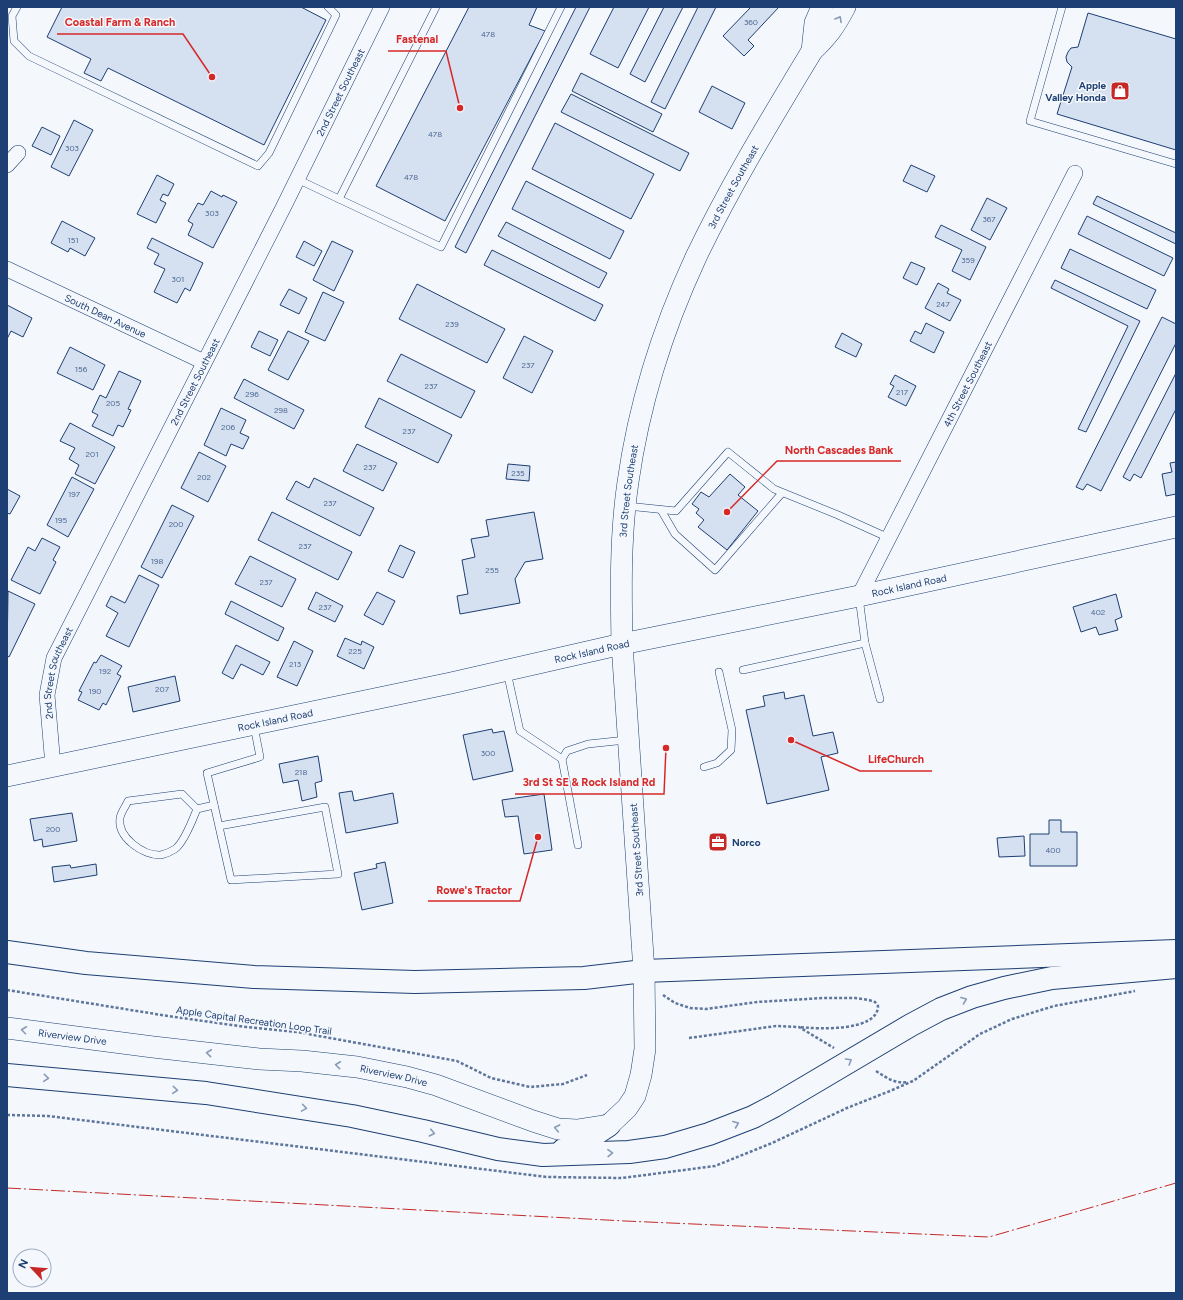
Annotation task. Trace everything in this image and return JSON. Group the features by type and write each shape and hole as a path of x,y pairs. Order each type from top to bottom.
{"highway":[{"path":"7,952 86,963 254,977 408,982 584,978 644,971 1176,951"},
{"path":"7,1075 206,1093 352,1116 498,1149 543,1155 629,1152 665,1147 709,1134 753,1117 925,1018 986,993 1052,978 1176,967"},
{"path":"543,1155 574,1147 588,1140 609,1125"}],"main road":[{"name":"3rd Street Southeast","path":"812,51 815,23 822,7"},
{"name":"3rd Street Southeast","path":"644,971 622,644 622,558 625,505 634,446 641,414 660,348 696,258 730,190 812,51 826,38 846,7"},
{"name":"Rock Island Road","path":"7,776 622,644 859,596 1176,527"},
{"path":"609,1125 627,1108 635,1096 642,1075 645,1049 644,971"},
{"name":"Riverview Drive","path":"7,1028 259,1059 302,1061 363,1068 407,1077 436,1085 526,1119 558,1129 577,1130 609,1125"}],"street":[{"name":"2nd Street Southeast","path":"53,766 47,695 54,658 297,179 382,7"},
{"path":"7,166 18,153"},
{"name":"4th Street Southeast","path":"859,596 1075,173"},
{"name":"South Dean Avenue","path":"7,269 204,362"}],"lane":[{"path":"17,7 12,16 14,41 28,56 258,166 269,153 336,15 328,7"},
{"path":"339,199 436,7"},
{"path":"297,179 440,247 561,7"},
{"path":"1062,7 1030,121 1176,164"},
{"path":"625,505 676,511 728,452 774,489 889,538"},
{"path":"662,510 675,534 715,570 782,493"},
{"path":"859,596 865,643 880,699"},
{"path":"743,670 865,643"},
{"path":"506,670 520,731 562,759 578,845"},
{"path":"704,766 717,763 731,750 732,730 719,672"},
{"path":"219,826 325,807 338,874 231,880 206,773 260,757 254,724"},
{"path":"562,759 568,751 588,744 628,739"},
{"path":"182,794 197,809 190,827 176,848 161,855 146,852 132,844 122,831 120,818 128,801 182,794"},
{"path":"197,809 214,805"}],"path":[{"path":"644,971 658,991 675,1003 690,1008 706,1009 757,1002 823,998 855,998 869,1000 875,1002 878,1006 877,1015 873,1019 846,1028 814,1029 776,1026 689,1038"},
{"name":"Apple Capital Recreation Loop Trail","path":"7,990 176,1018 297,1032 457,1061 491,1078 530,1087 563,1084 587,1075"},
{"path":"876,1071 892,1081 903,1083 913,1081 980,1034 1012,1019 1054,1006 1140,991"},
{"path":"799,1027 834,1048"}],"building":[{"path":"62,7 301,7 326,20 264,145 108,68 101,81 84,73 91,59 47,37"},
{"path":"469,7 537,7 529,25 545,31 445,221 376,186"},
{"path":"576,7 590,7 466,253 455,247"},
{"path":"614,7 649,7 618,68 590,54"},
{"path":"664,7 683,7 645,82 630,74"},
{"path":"698,7 716,7 665,109 651,102"},
{"path":"751,7 779,7 748,40 754,46 744,56 723,36"},
{"name":"Apple Valley Honda","path":"1088,13 1176,39 1176,150 1057,114 1072,67 1067,62 1066,57 1071,48 1078,47"},
{"path":"581,73 662,114 653,132 572,91"},
{"path":"712,86 745,103 732,129 699,112"},
{"path":"571,94 689,153 680,171 561,112"},
{"path":"74,120 93,130 69,176 51,167"},
{"path":"555,123 654,174 631,219 532,169"},
{"path":"42,127 60,136 51,155 32,146"},
{"path":"911,165 935,176 927,192 903,181"},
{"path":"157,175 174,184 168,196 163,194 160,200 166,203 156,223 137,214"},
{"path":"526,181 624,231 610,259 512,209"},
{"path":"211,191 222,197 223,195 237,202 213,248 188,235 193,224 188,221 198,203 203,205"},
{"path":"1097,196 1176,233 1176,244 1093,204"},
{"path":"987,198 1007,208 990,240 971,230"},
{"path":"1087,216 1173,258 1164,276 1078,234"},
{"path":"62,221 95,238 85,256 70,248 68,252 51,243"},
{"path":"506,222 607,273 599,288 498,236"},
{"path":"941,225 986,247 970,280 952,271 962,250 935,237"},
{"path":"152,238 203,263 190,291 185,288 177,303 154,292 165,269 154,264 159,254 147,248"},
{"path":"304,241 322,251 314,266 296,257"},
{"path":"332,241 353,251 334,291 313,280"},
{"path":"1070,249 1156,290 1147,309 1061,268"},
{"path":"492,250 603,305 595,321 484,265"},
{"path":"911,262 925,268 917,285 903,278"},
{"path":"1055,280 1140,321 1086,432 1078,429 1128,326 1051,288"},
{"path":"938,283 949,289 947,293 961,300 950,321 925,308"},
{"path":"417,284 505,329 487,363 399,319"},
{"path":"289,289 307,298 299,314 280,305"},
{"path":"323,292 344,302 325,341 305,332"},
{"path":"7,305 32,318 23,337 11,331 7,339"},
{"path":"1162,317 1176,324 1176,343 1101,491 1087,484 1083,490 1076,487"},
{"path":"926,323 944,332 934,353 910,341 915,331 921,334"},
{"path":"259,331 278,340 270,356 251,347"},
{"path":"288,331 309,341 288,380 268,370"},
{"path":"842,333 862,344 856,357 835,347"},
{"path":"524,336 553,351 532,393 503,378"},
{"path":"70,347 105,365 93,390 57,373"},
{"path":"401,354 475,391 461,418 387,381"},
{"path":"119,371 141,381 128,409 131,410 123,427 118,425 113,436 92,426 98,415 92,412 100,395 106,398"},
{"path":"1176,373 1176,409 1141,478 1134,474 1130,481 1123,477"},
{"path":"895,375 916,386 906,406 888,397 894,386 890,384"},
{"path":"244,379 304,410 294,429 234,398"},
{"path":"379,398 452,435 438,463 365,427"},
{"path":"221,408 246,420 240,433 249,437 243,449 231,444 226,456 204,445"},
{"path":"70,423 115,447 95,484 75,474 79,465 69,459 75,448 60,441"},
{"path":"357,444 397,463 383,491 343,471"},
{"path":"199,452 226,466 208,502 181,488"},
{"path":"1176,462 1176,494 1166,496 1162,474 1172,472 1170,463"},
{"path":"508,464 530,466 529,481 506,479"},
{"path":"730,474 745,487 738,495 758,511 727,550 698,527 704,520 696,513 699,509 692,504 701,492 709,497"},
{"path":"72,477 94,489 68,537 47,525"},
{"path":"314,478 374,508 360,536 286,499 296,481 309,488"},
{"path":"7,489 20,496 10,514 7,513"},
{"path":"172,505 194,516 162,578 141,567"},
{"path":"272,512 352,552 338,580 258,540"},
{"path":"534,512 543,559 525,562 515,579 520,603 460,614 457,596 468,594 462,560 475,557 471,539 489,536 486,520"},
{"path":"42,538 60,547 53,560 56,562 40,594 11,580 28,547 35,551"},
{"path":"400,545 415,552 403,578 388,571"},
{"path":"250,556 296,579 282,607 235,584"},
{"path":"139,575 159,585 129,647 106,636 118,613 106,606 111,596 125,603"},
{"path":"8,591 35,604 9,657 7,656"},
{"path":"316,592 343,606 335,622 308,609"},
{"path":"377,592 395,601 383,625 364,615"},
{"path":"1116,594 1122,617 1115,620 1118,630 1099,635 1096,627 1081,632 1073,607"},
{"path":"231,601 284,628 278,641 225,614"},
{"path":"345,638 361,645 362,641 374,647 364,669 337,656"},
{"path":"294,641 313,651 297,686 277,677"},
{"path":"236,645 270,662 263,675 241,664 233,679 222,673"},
{"path":"101,655 122,666 117,674 121,676 106,705 103,703 99,710 78,700 82,692 79,691 94,662 96,663"},
{"path":"175,676 180,701 133,712 128,687"},
{"path":"784,692 785,699 804,695 813,736 833,732 838,753 821,757 829,790 767,804 746,710 765,706 763,696"},
{"path":"492,729 493,733 504,731 513,771 473,780 463,735"},
{"path":"318,756 322,781 315,783 317,797 302,801 298,780 283,783 279,764"},
{"path":"352,791 354,801 393,793 398,823 346,833 339,793"},
{"path":"544,794 552,850 524,854 518,816 505,817 502,800"},
{"path":"72,813 77,841 43,847 42,839 34,841 30,819"},
{"path":"1049,820 1061,820 1061,832 1077,832 1077,866 1030,866 1030,834 1049,834"},
{"path":"1024,836 1025,856 999,857 997,838"},
{"path":"385,862 393,903 362,910 354,873 377,868 376,864"},
{"path":"96,864 97,875 54,882 52,867 70,865 71,868"}],"power":[{"path":"7,1188 625,1221 989,1237 1176,1183"}],"place":[{"name":"Coastal Farm & Ranch","path":"212,77"},
{"name":"Apple Valley Honda","path":"1120,91"},
{"name":"Fastenal","path":"460,108"},
{"name":"North Cascades Bank","path":"727,512"},
{"name":"LifeChurch","path":"791,740"},
{"name":"3rd St SE & Rock Island Rd","path":"666,748"},
{"name":"Rowe's Tractor","path":"538,837"},
{"name":"Norco","path":"718,842"}]}
